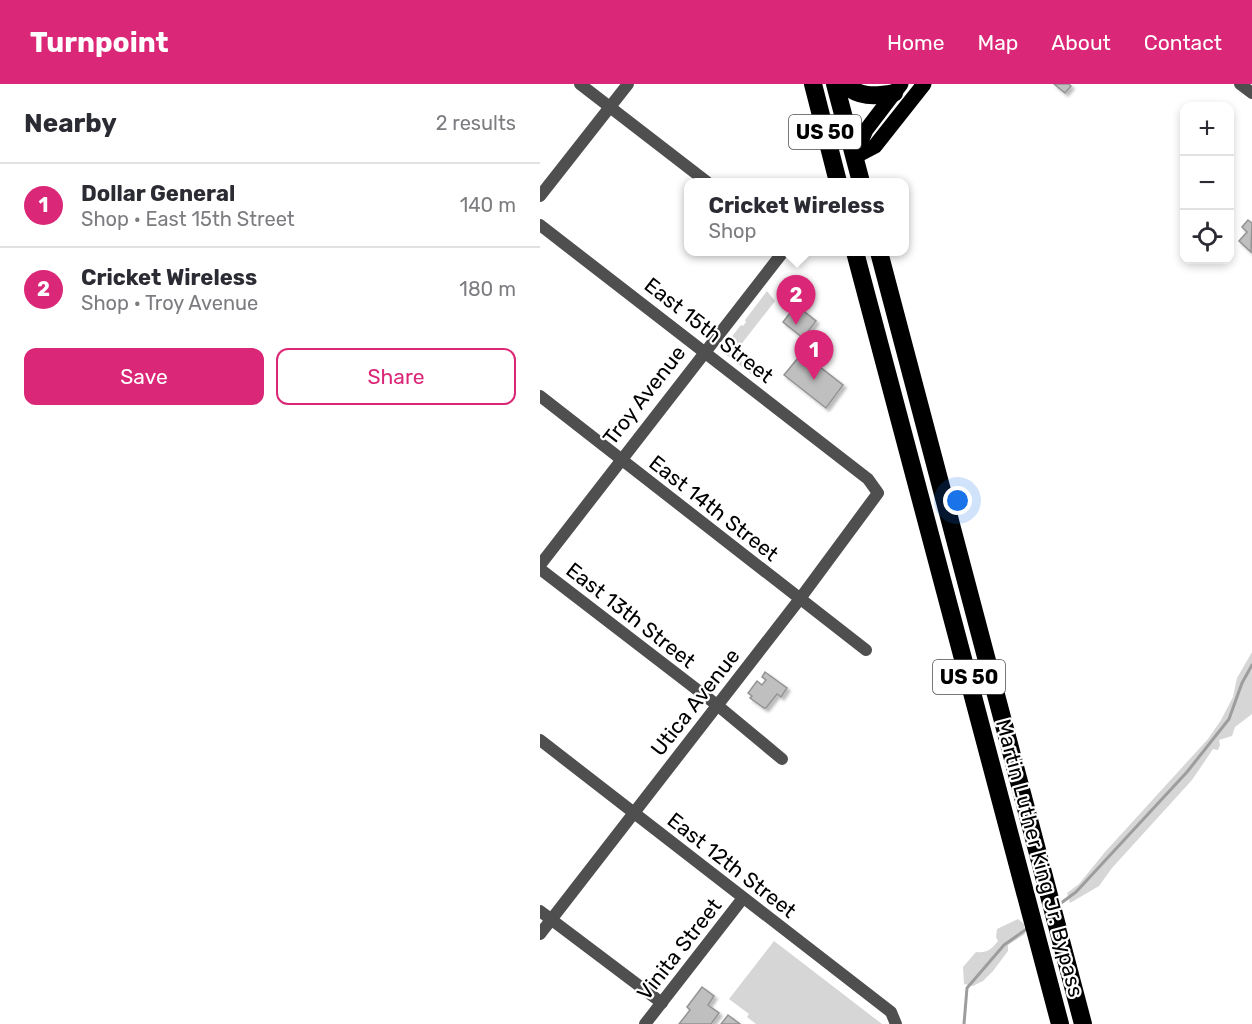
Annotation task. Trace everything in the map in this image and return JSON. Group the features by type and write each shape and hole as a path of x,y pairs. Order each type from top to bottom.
{"highway":[{"name":"US 50","path":"813,84 836,178"},
{"name":"US 50","path":"835,84 860,178"},
{"path":"843,84 864,96 876,96 897,89"},
{"name":"Martin Luther King Jr. Bypass","path":"856,256 1060,1024"},
{"name":"Martin Luther King Jr. Bypass","path":"880,256 1083,1024"}],"main road":[{"path":"854,158 875,146 924,84"},
{"path":"854,158 866,130 897,89"}],"street":[{"path":"580,84 701,178"},
{"path":"540,196 628,84"},
{"path":"1240,84 1252,93"},
{"path":"840,178 854,158"},
{"name":"East 15th Street","path":"540,225 868,479 878,493"},
{"name":"Troy Avenue","path":"540,567 704,351 780,256"},
{"name":"East 14th Street","path":"540,396 866,650"},
{"name":"Utica Avenue","path":"540,934 799,600 878,493"},
{"name":"East 13th Street","path":"540,567 717,705 782,759"},
{"name":"East 12th Street","path":"540,740 891,1012 896,1024"},
{"name":"Vinita Street","path":"645,1024 743,898"},
{"path":"540,911 662,1003"}],"shaded area":[{"path":"767,291 775,301 736,351 741,355 739,359 757,374 751,374 722,349 741,325 743,326"},
{"path":"1252,652 1252,714 1235,727 1232,736 1219,740 1218,750 1213,749 1192,780 1112,868 1099,886 1070,903 1067,893 1079,884 1105,852 1208,739 1233,697 1237,678"},
{"path":"1018,919 1024,924 1025,934 1008,945 1008,951 983,981 973,986 964,984 963,967 976,952 991,949 998,941 997,929"},
{"path":"774,941 882,1024 756,1024 747,1017 749,1014 729,999"}],"building":[{"path":"1054,84 1069,84 1071,86 1065,93"},
{"path":"1248,220 1252,223 1251,252 1239,241 1247,232 1242,227"},
{"path":"796,305 816,321 803,338 783,322"},
{"path":"802,353 843,385 826,408 784,375"},
{"path":"765,672 787,688 781,697 777,694 764,708 750,698 752,696 748,693 757,681 762,685 766,680 762,677"},
{"path":"702,987 714,996 708,1005 719,1013 711,1024 679,1024 690,1010 687,1007"},
{"path":"728,1015 740,1024 721,1024"}],"waterway":[{"path":"1057,906 1076,892 1187,772 1229,719 1242,683 1252,665"},
{"path":"964,1024 967,988 1004,945 1028,928"}],"place":[{"name":"Cricket Wireless","path":"796,325"},
{"name":"Dollar General","path":"814,380"}]}
